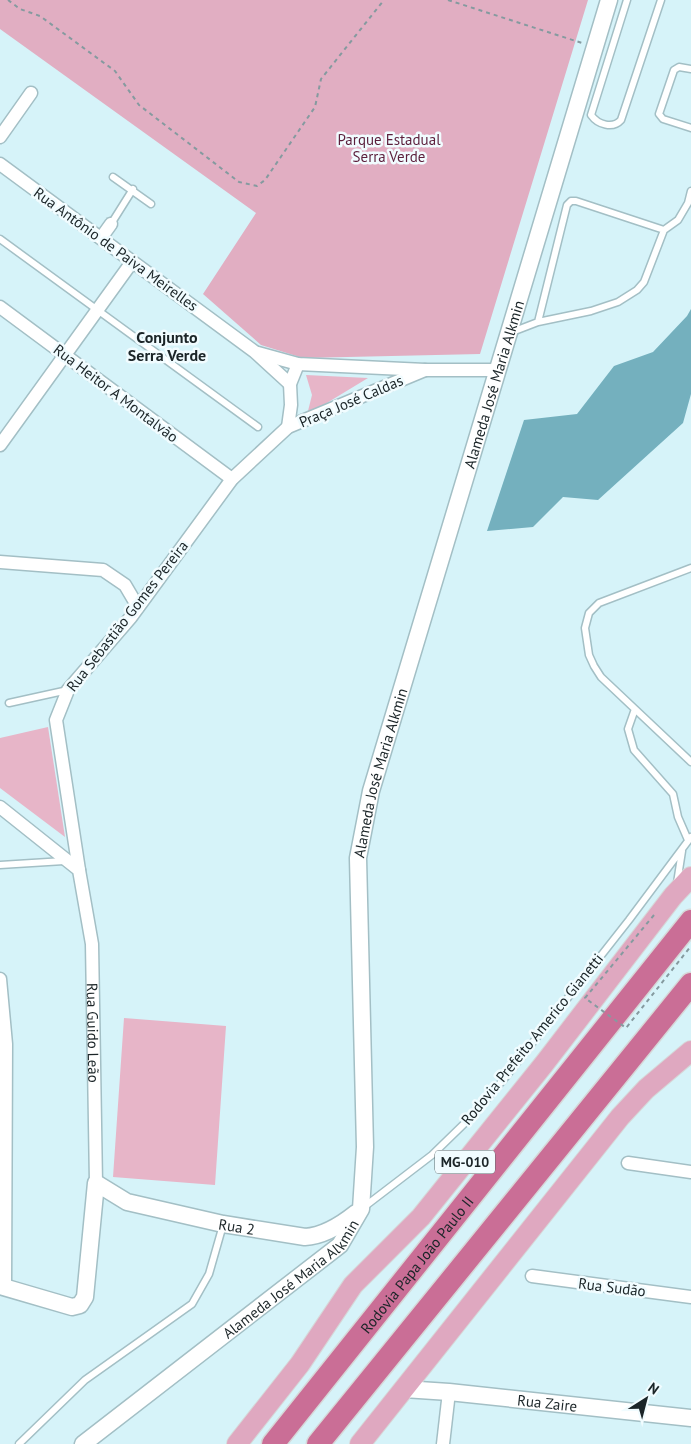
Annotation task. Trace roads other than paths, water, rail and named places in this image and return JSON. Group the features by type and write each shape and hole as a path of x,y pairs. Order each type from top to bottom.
{"highway":[{"name":"Rodovia Papa João Paulo II","path":"273,1444 691,921"},
{"path":"318,1444 691,984"}],"main road":[{"name":"MG-010","path":"237,1444 300,1364 353,1285 421,1217 544,1064 673,896 691,877"},
{"path":"360,1444 620,1117 646,1089 691,1051"}],"street":[{"name":"Alameda José Maria Alkmin","path":"83,1444 340,1245 361,1209 365,1147 358,858 371,790 609,0"},
{"path":"0,137 31,93"},
{"name":"Rua Antônio de Paiva Meirelles","path":"0,164 255,352 290,384"},
{"path":"101,238 111,224"},
{"path":"0,445 132,262"},
{"name":"Rua Heitor A Montalvão","path":"0,307 232,479"},
{"name":"Rua Antônio de Paiva Meirelles","path":"255,352 298,364"},
{"name":"Praça José Caldas","path":"288,427 291,405 290,384 298,364 425,370 499,370"},
{"path":"373,390 375,383 374,368"},
{"name":"Praça José Caldas","path":"288,427 373,390 425,370"},
{"name":"Rua Sebastião Gomes Pereira","path":"79,870 56,720 68,690 138,607 232,479 288,427"},
{"path":"0,562 103,570 125,585 138,607"},
{"path":"0,807 79,870"},
{"name":"Rua Guido Leão","path":"3,1287 72,1306 80,1305 85,1297 96,1183 92,944 79,870"},
{"path":"0,978 6,1044 3,1287"},
{"path":"628,1164 691,1172"},
{"name":"Rua 2","path":"96,1183 127,1202 223,1224 304,1237"},
{"path":"92,1230 102,1210 127,1202"},
{"path":"304,1237 314,1237 340,1226 361,1209"},
{"path":"303,1274 315,1254 314,1247 304,1237"},
{"name":"Rua Sudão","path":"532,1276 691,1297"},
{"name":"Rua Zaire","path":"404,1389 450,1392 691,1418"},
{"path":"443,1444 450,1392"}],"lane":[{"path":"627,0 591,115 602,123 611,126 621,120 661,0"},
{"path":"691,69 678,67 674,70 660,114 663,119 691,128"},
{"path":"113,176 151,204"},
{"path":"111,224 133,189"},
{"path":"510,333 538,322 591,311 618,302 637,290 644,282 664,230 678,220 688,203 691,191"},
{"path":"538,322 567,205 571,201 576,200 664,230"},
{"path":"0,239 258,428"},
{"path":"691,568 599,602 589,613 585,628 589,655 601,677 691,762"},
{"path":"9,703 68,690"},
{"path":"635,709 628,729 634,750 673,794 678,817 690,839 682,850 673,896"},
{"name":"Rodovia Prefeito Americo Gianetti","path":"361,1209 432,1155 468,1120 533,1041 682,850"},
{"path":"0,865 66,861"},
{"path":"19,1444 85,1380 192,1304 209,1274 223,1224"}],"water":[{"path":"691,309 691,394 683,423 598,500 563,497 533,527 487,531 524,420 577,414 614,366 653,352 687,316"}],"district":[{"name":"Conjunto Serra Verde","path":"167,346"}],"park label":[{"name":"Parque Estadual Serra Verde","path":"389,148"}]}
